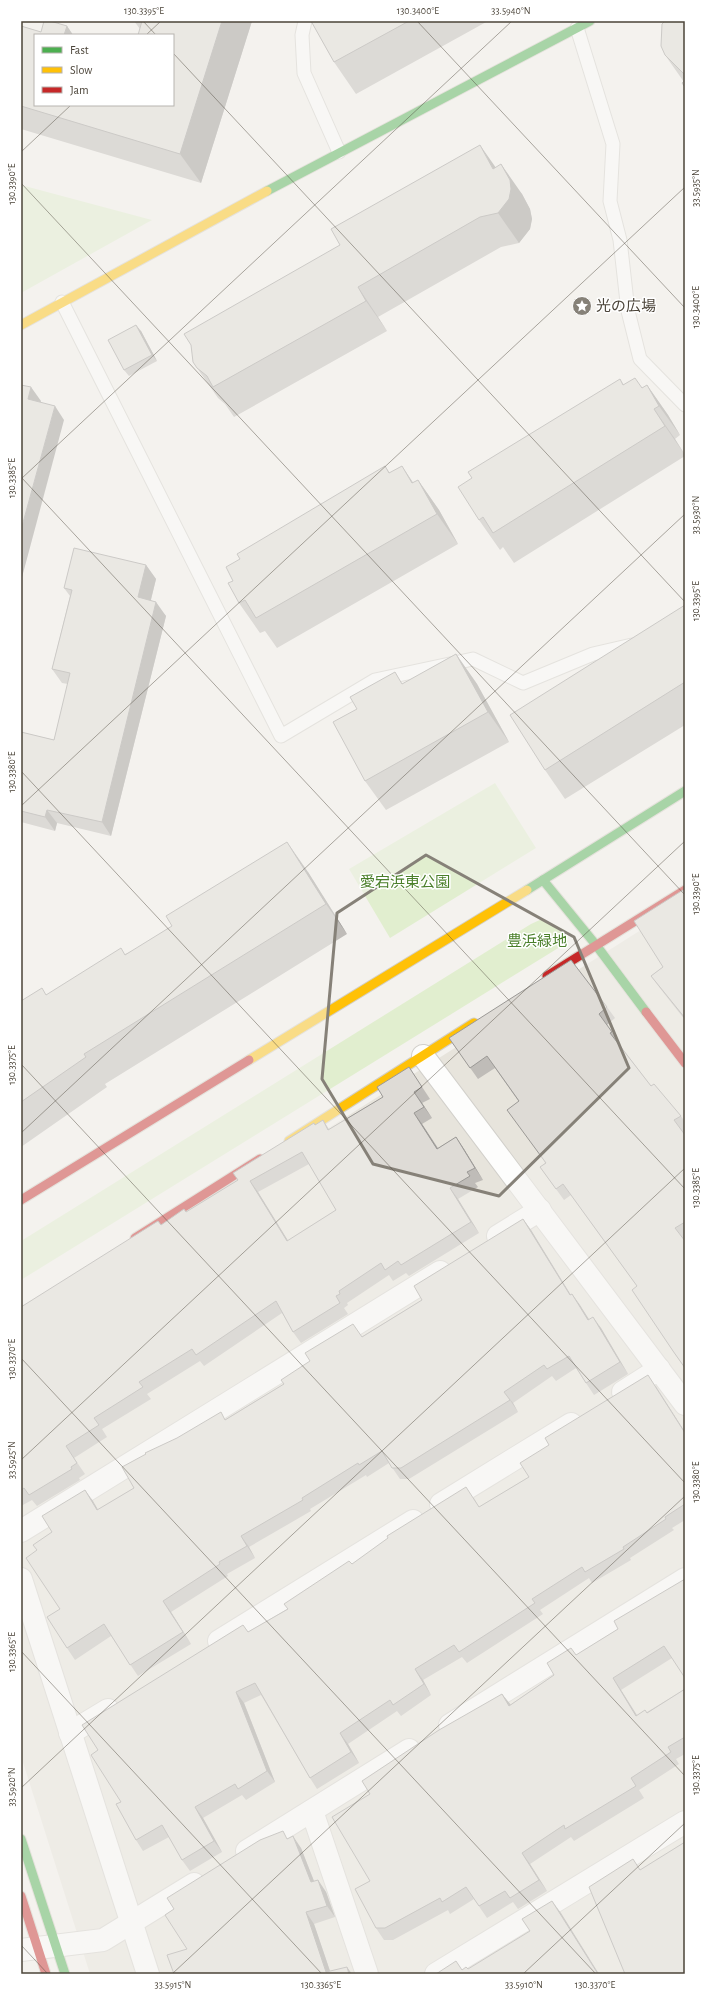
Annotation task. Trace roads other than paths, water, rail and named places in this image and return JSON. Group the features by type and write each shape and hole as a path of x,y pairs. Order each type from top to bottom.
{"street":[{"path":"21,325 339,152 590,21"},
{"path":"21,1200 543,880 685,791"},
{"path":"543,880 596,945 685,1063"},
{"path":"536,983 685,890"},
{"path":"282,1145 483,1018"},
{"path":"423,1056 685,1404"},
{"path":"128,1242 269,1153"},
{"path":"479,1248 540,1210"},
{"path":"21,1531 459,1260"},
{"path":"199,1654 659,1370"},
{"path":"21,1579 148,1974"},
{"path":"231,1861 685,1579"},
{"path":"70,1733 124,1700"},
{"path":"312,1811 367,1974"},
{"path":"436,1974 685,1822"},
{"path":"21,1840 38,1948 65,1974"},
{"path":"38,1948 103,1940 211,1873"},
{"path":"21,1896 46,1974"}],"lane":[{"path":"305,21 302,35 304,73 339,152"},
{"path":"577,28 613,144 610,201 620,240 628,311 640,359 685,405"},
{"path":"62,302 281,736 376,680 473,659 523,683 593,654 647,642"}],"place":[{"name":"光の広場","path":"582,306"}],"park label":[{"name":"愛宕浜東公園","path":"405,882"},
{"name":"豊浜緑地","path":"537,941"}]}
